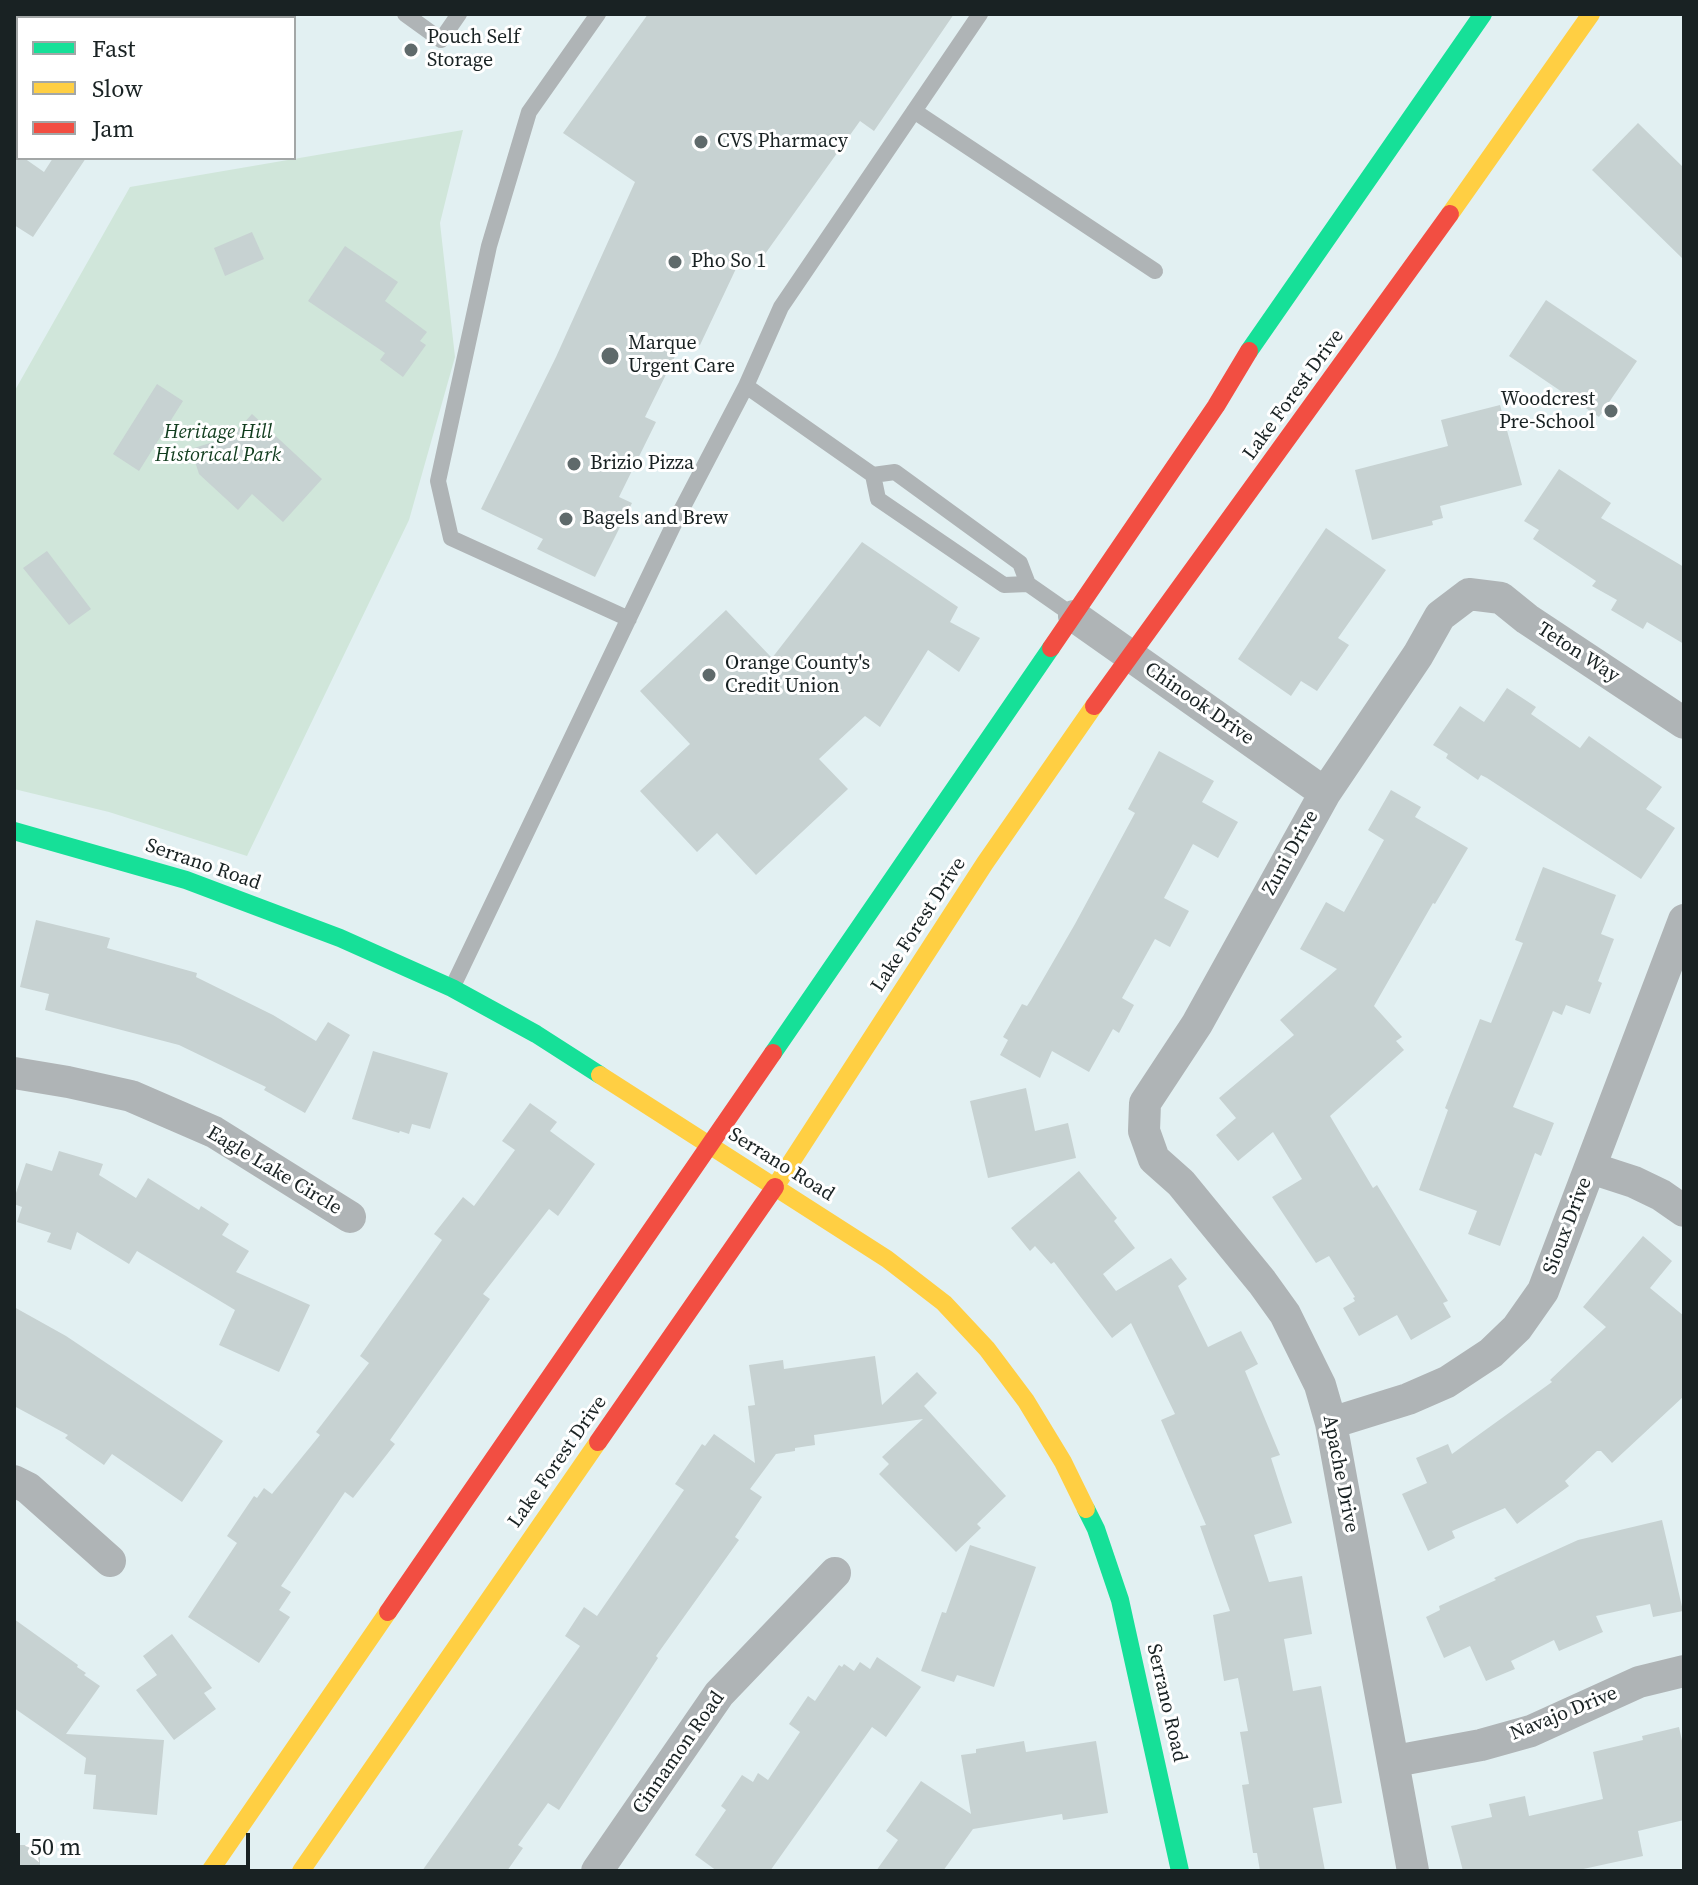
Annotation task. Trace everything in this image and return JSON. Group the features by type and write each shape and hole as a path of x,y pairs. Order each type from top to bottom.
{"main road":[{"path":"210,1871 1074,616 1216,406 1257,339 1483,14"},
{"name":"Lake Forest Drive","path":"301,1871 775,1187 985,863 1129,655 1344,363 1591,14"},
{"name":"Serrano Road","path":"14,831 186,880 340,938 452,988 536,1034 775,1187 887,1259 944,1303 987,1349 1026,1401 1063,1462 1096,1529 1120,1600 1180,1871"}],"street":[{"name":"Teton Way","path":"1469,594 1501,598 1527,619 1684,723"},
{"name":"Zuni Drive","path":"1144,1131 1145,1103 1197,1024 1325,793 1418,655 1440,616 1469,594"},
{"name":"Chinook Drive","path":"1074,616 1325,793"},
{"name":"Sioux Drive","path":"1331,1423 1408,1399 1447,1382 1481,1361 1509,1336 1543,1291 1684,920"},
{"name":"Eagle Lake Circle","path":"14,1073 131,1096 214,1132 350,1217"},
{"name":"Apache Drive","path":"1144,1131 1154,1159 1181,1183 1285,1314 1320,1385 1331,1423 1413,1871"},
{"path":"1591,1168 1634,1182 1684,1211"},
{"path":"14,1481 28,1488 110,1561"},
{"name":"Cinnamon Road","path":"597,1871 719,1694 835,1573"},
{"name":"Navajo Drive","path":"1395,1761 1481,1745 1531,1731 1639,1682 1684,1671"}],"lane":[{"path":"405,14 441,40 459,14"},
{"path":"598,14 529,112 489,246 438,481 451,538 629,619"},
{"path":"452,988 673,526 746,386 781,307 980,14"},
{"path":"914,111 1155,271"},
{"path":"746,386 873,475 895,472 1020,563 1028,584 1074,616"},
{"path":"873,475 878,499 1004,585 1028,584"}],"green space":[{"name":"Heritage Hill Historical Park","path":"463,130 440,223 455,357 409,520 247,856 109,812 14,789 14,392 130,187"}],"building":[{"path":"648,14 954,14 874,131 860,121 755,268 741,258 700,345 684,338 645,417 656,422 619,497 632,503 595,577 537,549 543,539 481,509 556,357 635,182 563,133"},
{"path":"1638,123 1684,168 1684,260 1592,170"},
{"path":"14,151 16,160 27,160 44,172 52,160 85,160 33,237 14,225"},
{"path":"252,232 264,259 225,276 214,248"},
{"path":"345,246 398,282 385,301 427,332 420,341 426,345 403,377 380,360 385,353 308,301"},
{"path":"1546,300 1637,361 1599,417 1509,356"},
{"path":"157,384 183,401 139,471 113,454"},
{"path":"1500,405 1522,485 1440,506 1443,518 1432,521 1433,525 1372,540 1355,470 1448,446 1441,420"},
{"path":"252,414 322,479 283,522 252,494 238,510 199,474 191,449 232,436"},
{"path":"1559,469 1611,503 1601,518 1684,567 1684,644 1647,622 1643,629 1611,610 1617,600 1592,586 1596,581 1533,539 1539,530 1524,521"},
{"path":"1326,528 1386,570 1338,638 1349,645 1317,691 1301,681 1291,696 1238,659"},
{"path":"862,542 958,607 950,622 980,638 959,672 928,650 880,727 865,716 819,759 848,789 756,875 717,833 697,852 640,791 690,744 640,691 726,610 772,658"},
{"path":"47,551 91,609 69,625 23,568"},
{"path":"1507,688 1536,707 1531,714 1580,748 1589,736 1662,787 1646,809 1675,828 1641,879 1487,778 1481,775 1478,780 1433,745 1460,706 1484,722"},
{"path":"1159,751 1214,781 1202,802 1238,822 1218,858 1193,844 1164,898 1189,911 1170,947 1155,939 1122,998 1134,1005 1119,1033 1113,1029 1089,1072 1052,1051 1040,1078 1000,1055 1008,1040 1003,1037 1022,1004 1027,1006 1031,1000 1075,924 1135,813 1128,809"},
{"path":"1391,790 1421,807 1415,817 1468,848 1374,1006 1402,1037 1396,1041 1404,1050 1330,1116 1373,1188 1377,1185 1448,1301 1443,1303 1451,1317 1411,1340 1397,1315 1359,1336 1343,1308 1355,1301 1355,1297 1329,1256 1316,1263 1272,1197 1302,1179 1273,1132 1238,1161 1216,1135 1236,1118 1219,1098 1294,1035 1280,1020 1337,969 1300,949 1326,902 1344,912 1384,840 1368,830"},
{"path":"1543,867 1616,895 1601,934 1614,939 1598,981 1602,983 1590,1014 1566,1005 1562,1015 1553,1011 1513,1107 1554,1123 1541,1156 1535,1153 1500,1246 1468,1234 1477,1211 1419,1190 1448,1110 1445,1108 1480,1019 1491,1023 1523,943 1515,940"},
{"path":"36,920 110,938 107,948 197,973 196,977 273,1015 316,1041 328,1022 350,1035 305,1113 264,1090 266,1087 179,1045 45,1010 49,994 20,987"},
{"path":"373,1051 448,1073 430,1129 412,1124 409,1134 399,1133 352,1119"},
{"path":"1026,1088 1035,1131 1068,1123 1076,1158 988,1178 970,1101"},
{"path":"530,1103 557,1122 550,1131 595,1164 558,1216 549,1209 483,1294 490,1299 390,1440 395,1444 353,1498 345,1492 281,1586 291,1592 279,1610 290,1617 259,1663 188,1617 237,1543 227,1536 254,1496 257,1498 264,1488 272,1494 320,1435 316,1432 369,1363 360,1356 442,1240 434,1234 463,1197 474,1206 515,1150 502,1141"},
{"path":"59,1151 103,1164 99,1175 136,1198 148,1178 199,1210 201,1206 229,1224 222,1235 249,1251 236,1272 310,1305 279,1372 219,1345 235,1310 137,1251 129,1264 77,1232 71,1250 47,1242 51,1233 17,1222 22,1207 14,1204 14,1199 26,1163 52,1171"},
{"path":"1079,1171 1117,1218 1114,1221 1135,1248 1103,1274 1116,1291 1171,1258 1187,1279 1178,1286 1208,1347 1241,1331 1258,1364 1245,1371 1280,1455 1271,1458 1292,1523 1254,1535 1269,1582 1302,1576 1312,1634 1284,1639 1293,1691 1321,1686 1342,1803 1313,1808 1325,1871 1260,1871 1257,1853 1253,1853 1242,1785 1249,1784 1240,1732 1248,1731 1238,1678 1224,1681 1213,1615 1230,1611 1200,1526 1206,1525 1161,1420 1175,1414 1131,1323 1112,1338 1054,1262 1051,1264 1035,1246 1030,1251 1011,1228"},
{"path":"1643,1236 1672,1261 1650,1288 1684,1316 1684,1396 1612,1463 1601,1451 1597,1451 1565,1481 1569,1486 1517,1524 1505,1508 1452,1531 1455,1538 1428,1551 1402,1494 1427,1483 1416,1458 1448,1444 1452,1454 1552,1382 1550,1380 1606,1327 1583,1307"},
{"path":"14,1307 66,1336 223,1441 182,1502 112,1454 104,1465 65,1438 68,1435 14,1406"},
{"path":"875,1356 882,1405 917,1372 937,1393 924,1406 1006,1496 977,1524 981,1528 956,1552 879,1474 889,1464 882,1457 923,1419 814,1435 815,1445 776,1454 750,1489 762,1497 735,1537 739,1540 656,1656 658,1658 559,1810 548,1803 518,1845 523,1848 507,1871 422,1871 580,1646 565,1636 584,1607 597,1616 684,1490 675,1484 702,1444 705,1446 714,1434 755,1463 748,1406 755,1405 749,1365 783,1360 784,1369"},
{"path":"1662,1520 1683,1611 1653,1617 1650,1604 1596,1616 1603,1632 1559,1651 1554,1640 1511,1661 1515,1669 1486,1681 1470,1646 1444,1658 1426,1617 1440,1610 1439,1606 1578,1540"},
{"path":"970,1545 1036,1567 994,1687 957,1675 954,1682 921,1671"},
{"path":"14,1619 78,1665 86,1673 84,1675 100,1686 66,1734 164,1740 157,1815 93,1809 96,1775 84,1774 86,1758 14,1708"},
{"path":"172,1634 212,1688 204,1693 216,1709 174,1740 136,1690 157,1675 143,1656"},
{"path":"877,1657 921,1687 886,1737 872,1727 770,1871 717,1871 695,1855 726,1810 721,1806 742,1775 753,1782 758,1773 768,1780 800,1732 789,1724 808,1696 815,1701 839,1665 842,1667 844,1664 854,1671 860,1662 870,1669"},
{"path":"1679,1727 1684,1750 1684,1820 1638,1831 1643,1856 1574,1871 1463,1871 1451,1826 1492,1817 1489,1804 1525,1796 1529,1816 1603,1799 1593,1752 1643,1740 1642,1736"},
{"path":"1024,1741 1026,1752 1096,1741 1108,1813 1063,1820 1062,1814 973,1829 943,1871 876,1871 898,1840 886,1831 921,1781 971,1814 961,1755 976,1753 976,1749"},
{"path":"14,1845 40,1845 40,1871 14,1871"}],"traffic: fast":[{"path":"1249,351 1483,14"},
{"path":"773,1053 1051,648"},
{"path":"14,831 186,880 340,938 452,988 536,1034 600,1075"},
{"path":"1086,1509 1120,1600 1180,1871"}],"traffic: slow":[{"path":"1450,214 1591,14"},
{"path":"775,1187 985,863 1094,706"},
{"path":"600,1075 887,1259 944,1303 987,1349 1026,1401 1063,1462 1086,1509"},
{"path":"301,1871 598,1442"},
{"path":"210,1871 388,1612"}],"traffic: jam":[{"path":"1094,706 1450,214"},
{"path":"1051,648 1216,406 1249,351"},
{"path":"388,1612 773,1053"},
{"path":"598,1442 775,1187"}],"place":[{"name":"Pouch Self Storage","path":"411,50"},
{"name":"CVS Pharmacy","path":"701,142"},
{"name":"Pho So 1","path":"675,262"},
{"name":"Marque Urgent Care","path":"610,356"},
{"name":"Woodcrest Pre-School","path":"1611,411"},
{"name":"Brizio Pizza","path":"574,464"},
{"name":"Bagels and Brew","path":"566,519"},
{"name":"Orange County's Credit Union","path":"709,675"}]}
